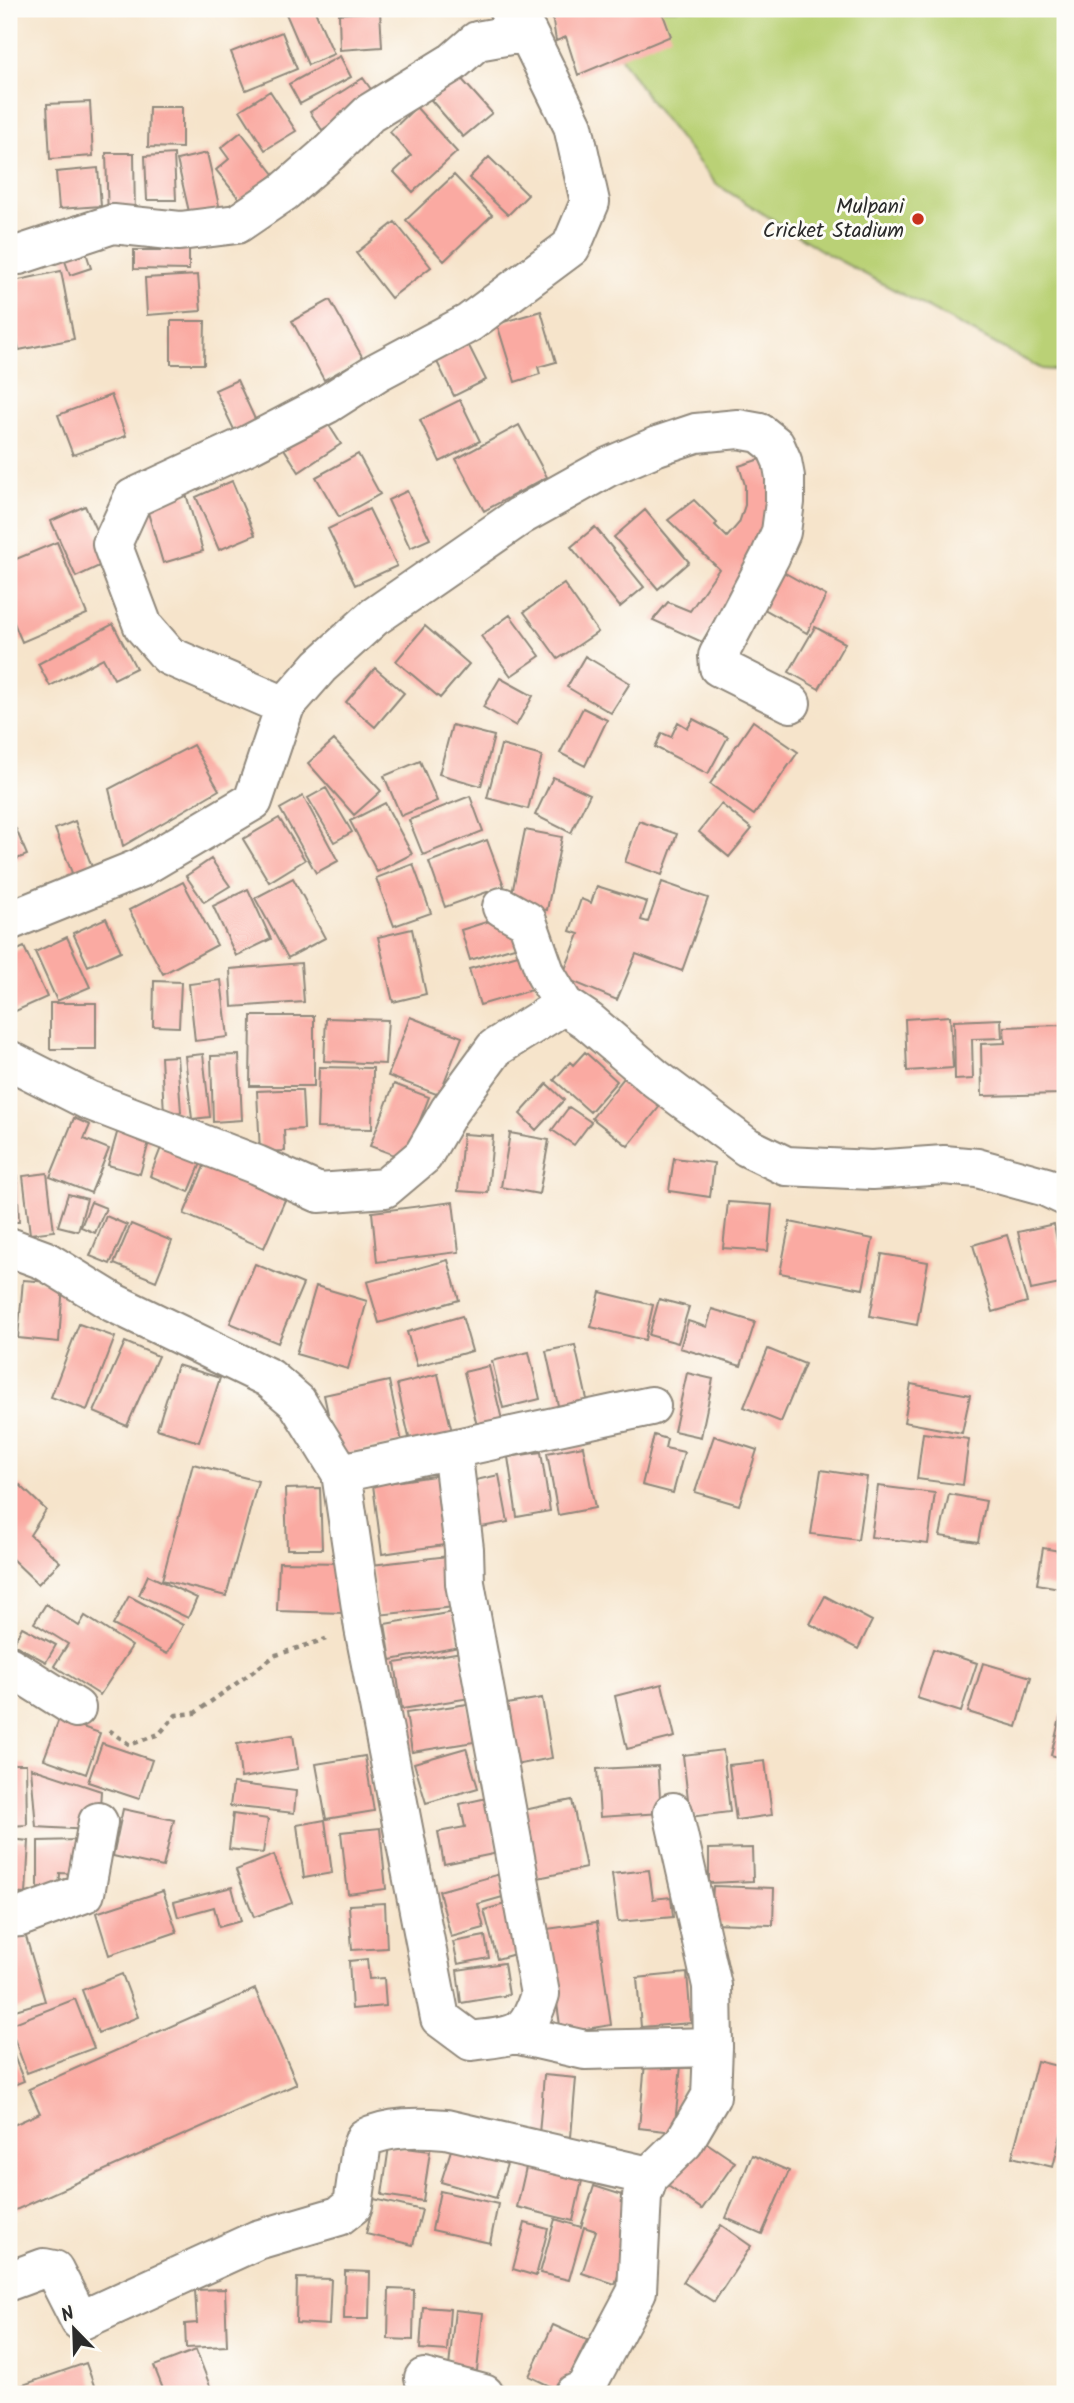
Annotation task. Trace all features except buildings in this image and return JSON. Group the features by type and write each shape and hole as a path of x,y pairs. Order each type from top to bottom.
{"street":[{"path":"9,254 19,255 113,224 180,231 237,224 284,192 370,113 453,62 477,41 517,20 573,126 590,202 571,247 469,323 250,444 133,498 112,544 143,626 169,656 285,706"},
{"path":"9,921 140,869 253,801 285,706 320,666 374,617 520,516 608,467 696,433 738,429 760,433 775,445 782,461 785,502 781,532 718,656 719,667 791,703"},
{"path":"502,907 527,921 546,975 564,1005 747,1147 786,1166 872,1170 943,1165 977,1168 1046,1187 1065,1196"},
{"path":"9,1060 88,1100 319,1193 385,1188 423,1156 449,1111 495,1048 564,1005"},
{"path":"9,1247 44,1261 114,1303 269,1378 297,1402 341,1473 364,1628 440,2018 471,2041 515,2035 585,2050 713,2047"},
{"path":"341,1473 651,1406"},
{"path":"452,1449 466,1583 540,1994 533,2018 515,2035"},
{"path":"9,1666 76,1708"},
{"path":"573,2394 585,2389 637,2291 642,2196 649,2176 684,2142 710,2096 713,2047 712,1986 673,1812"},
{"path":"9,1917 20,1917 85,1893 98,1822"},
{"path":"9,2281 44,2268 54,2270 80,2321 257,2240 339,2216 353,2205 360,2148 365,2138 374,2133 415,2127 446,2129 649,2176"},
{"path":"424,2378 484,2394"}],"path":[{"path":"76,1708 130,1745 159,1734 176,1715 195,1713 276,1655 364,1628"}],"green space":[{"name":"Mulpani Cricket Stadium","path":"596,9 1065,9 1065,371 1042,369 827,254 716,184 653,105 604,33"}],"place":[{"name":"Mulpani Cricket Stadium","path":"918,219"}]}
